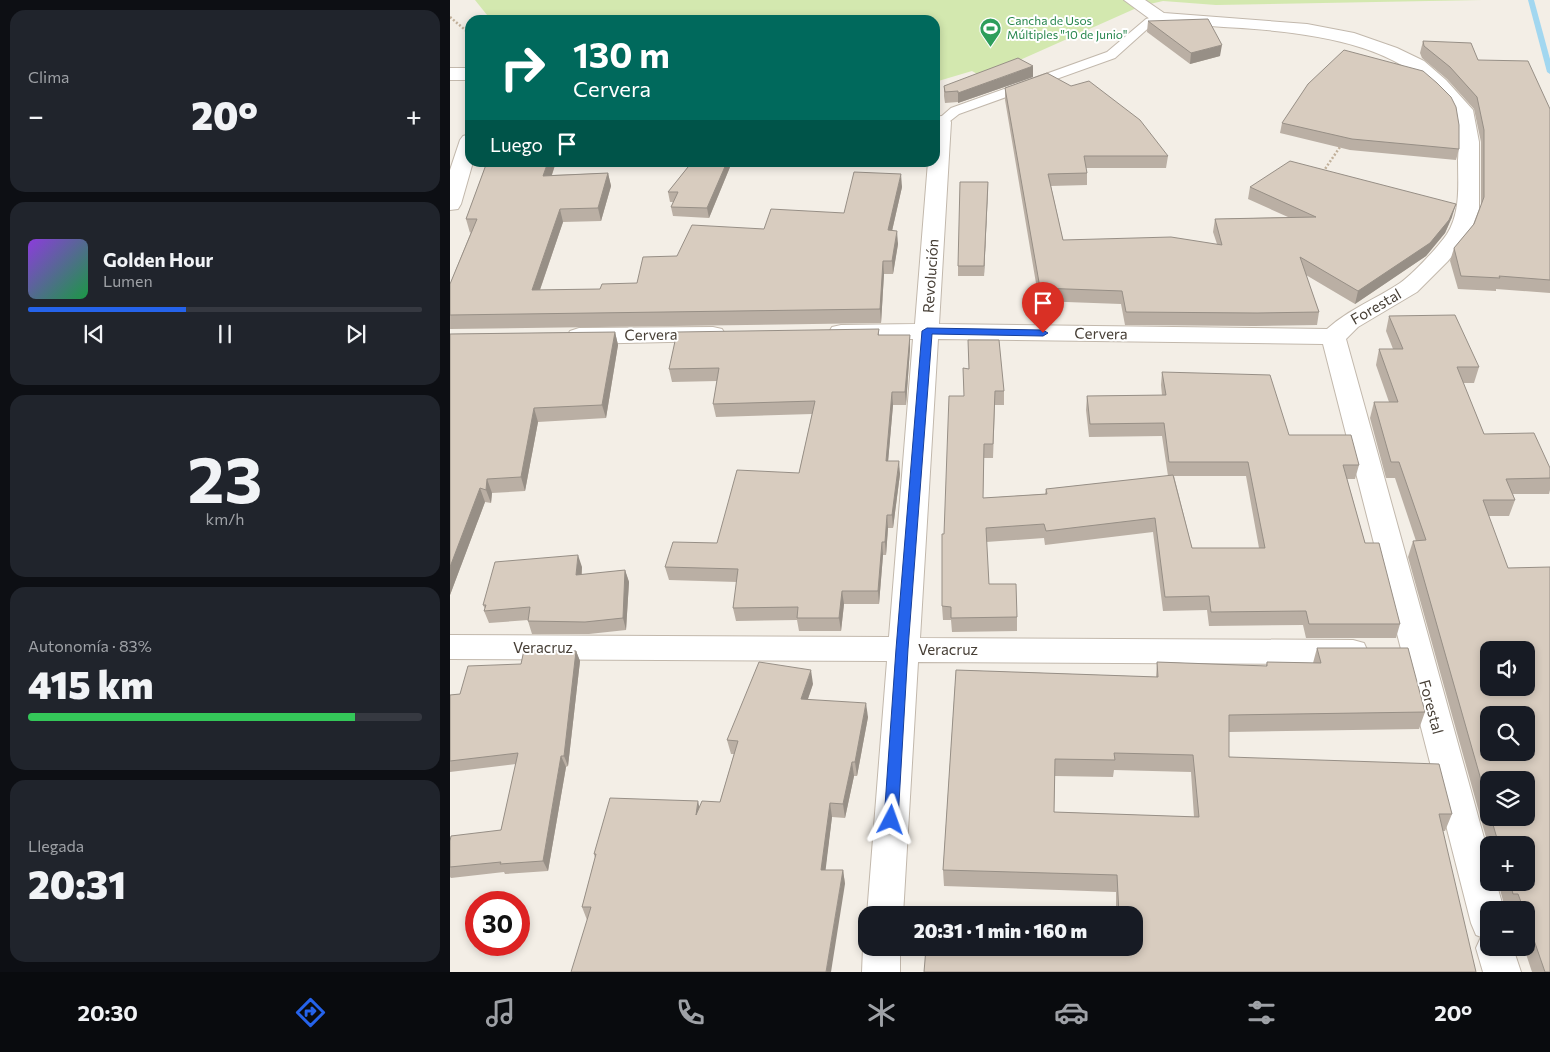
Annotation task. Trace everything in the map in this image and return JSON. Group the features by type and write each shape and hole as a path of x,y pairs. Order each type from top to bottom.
{"street":[{"name":"Forestal","path":"1133,0 1160,18 1307,29 1348,37 1390,52 1417,65 1439,84 1462,110 1469,142 1468,209 1458,235 1409,288 1349,322 1333,337 1394,652 1481,901"},
{"path":"450,74 465,74"},
{"name":"Revolución","path":"940,137 941,122"},
{"path":"450,204 465,156"},
{"name":"Revolución","path":"885,906 938,167"},
{"name":"Cervera","path":"818,333 927,331 1333,337"},
{"name":"Cervera","path":"559,336 738,334"},
{"name":"Veracruz","path":"450,647 1394,652"},
{"path":"881,972 882,956"},
{"path":"1497,956 1502,972"}],"lane":[{"name":"Revolución","path":"941,122 955,111 1111,55 1150,21 1160,18"}],"path":[{"path":"450,17 465,30"},
{"path":"1320,176 1346,139"}],"green space":[{"name":"Cancha de Usos Múltiples \"10 de Junio\"","path":"475,0 1482,0 1216,5 1163,1 1141,6 982,77 972,71 940,81 940,15 487,15"}],"building":[{"path":"1208,19 1222,45 1191,53 1148,21"},
{"path":"1423,41 1471,43 1478,60 1528,61 1550,109 1550,280 1499,276 1500,278 1461,276 1454,248 1474,224 1484,197 1484,130 1477,97 1450,67 1424,46"},
{"path":"1344,50 1423,71 1437,83 1451,97 1456,107 1459,125 1459,149 1352,139 1282,123 1308,84"},
{"path":"1018,58 1033,66 958,93 958,91 945,92 944,86"},
{"path":"1047,73 1071,86 1089,81 1140,120 1168,156 1084,156 1087,173 1048,174 1063,240 1171,237 1222,245 1215,219 1316,217 1250,187 1290,161 1456,204 1449,220 1430,243 1358,291 1300,257 1319,312 1126,312 1122,291 1040,288 1005,88"},
{"path":"485,167 546,167 543,176 608,173 598,208 560,209 532,290 600,289 602,284 637,283 643,257 677,256 692,225 764,229 771,209 844,213 854,172 901,174 888,230 897,231 892,261 883,261 880,309 450,315 450,284 477,219 466,219"},
{"path":"688,167 725,167 707,208 671,207 678,192 668,192"},
{"path":"960,182 988,182 984,266 958,266"},
{"path":"1455,315 1479,367 1457,367 1484,434 1534,433 1550,468 1550,478 1506,479 1515,500 1483,500 1508,568 1550,567 1550,972 1545,972 1535,943 1535,901 1521,901 1518,894 1513,894 1512,891 1535,891 1535,836 1496,836 1493,826 1535,826 1535,771 1480,771 1480,776 1413,541 1426,540 1399,462 1391,462 1374,402 1398,402 1379,349 1403,349 1389,316"},
{"path":"879,329 878,335 910,335 905,392 892,392 886,461 899,461 892,515 887,515 885,542 882,542 878,591 842,591 839,618 797,618 798,607 733,608 738,569 665,567 673,542 717,543 737,470 799,473 815,401 713,404 719,368 669,369 677,332"},
{"path":"615,332 602,405 534,408 521,477 487,479 486,490 480,488 450,567 450,334"},
{"path":"968,340 999,340 1004,391 995,391 993,444 984,444 983,498 1047,494 1046,489 1173,475 1192,548 1265,548 1248,462 1169,462 1164,423 1090,424 1087,396 1166,395 1162,372 1270,375 1289,435 1351,435 1359,465 1343,465 1365,543 1379,543 1400,624 1309,624 1306,611 1211,612 1209,596 1165,597 1155,518 1046,531 1044,524 986,528 989,584 1016,584 1017,617 951,618 951,607 942,606 942,534 944,534 949,396 964,396 963,368 969,369"},
{"path":"578,555 576,575 625,570 623,618 585,622 528,621 530,607 484,611 486,605 483,605 495,562"},
{"path":"1317,648 1408,648 1425,712 1229,715 1229,757 1439,764 1452,814 1439,814 1476,972 924,972 925,956 1143,956 1143,906 1119,906 1117,875 943,870 956,670 1158,677 1157,662 1267,666 1267,662 1321,663","holes":["1114,753 1193,755 1199,817 1054,812 1055,759 1115,760"]},
{"path":"524,650 576,651 564,756 561,756 543,861 500,864 501,862 450,867 451,836 501,830 518,753 450,761 450,695 460,694 468,666 521,664"},
{"path":"759,662 811,670 801,699 866,703 855,762 852,762 843,804 830,803 821,870 843,870 826,972 571,972 591,907 582,907 596,854 594,854 610,798 698,801 696,815 702,801 720,802 738,741 727,740"}],"waterway":[{"path":"1531,0 1550,72"}],"place":[{"name":"Cancha de Usos Múltiples \"10 de Junio\"","path":"991,47"}],"route":[{"path":"891,820 902,649 927,331 1043,333"}]}
